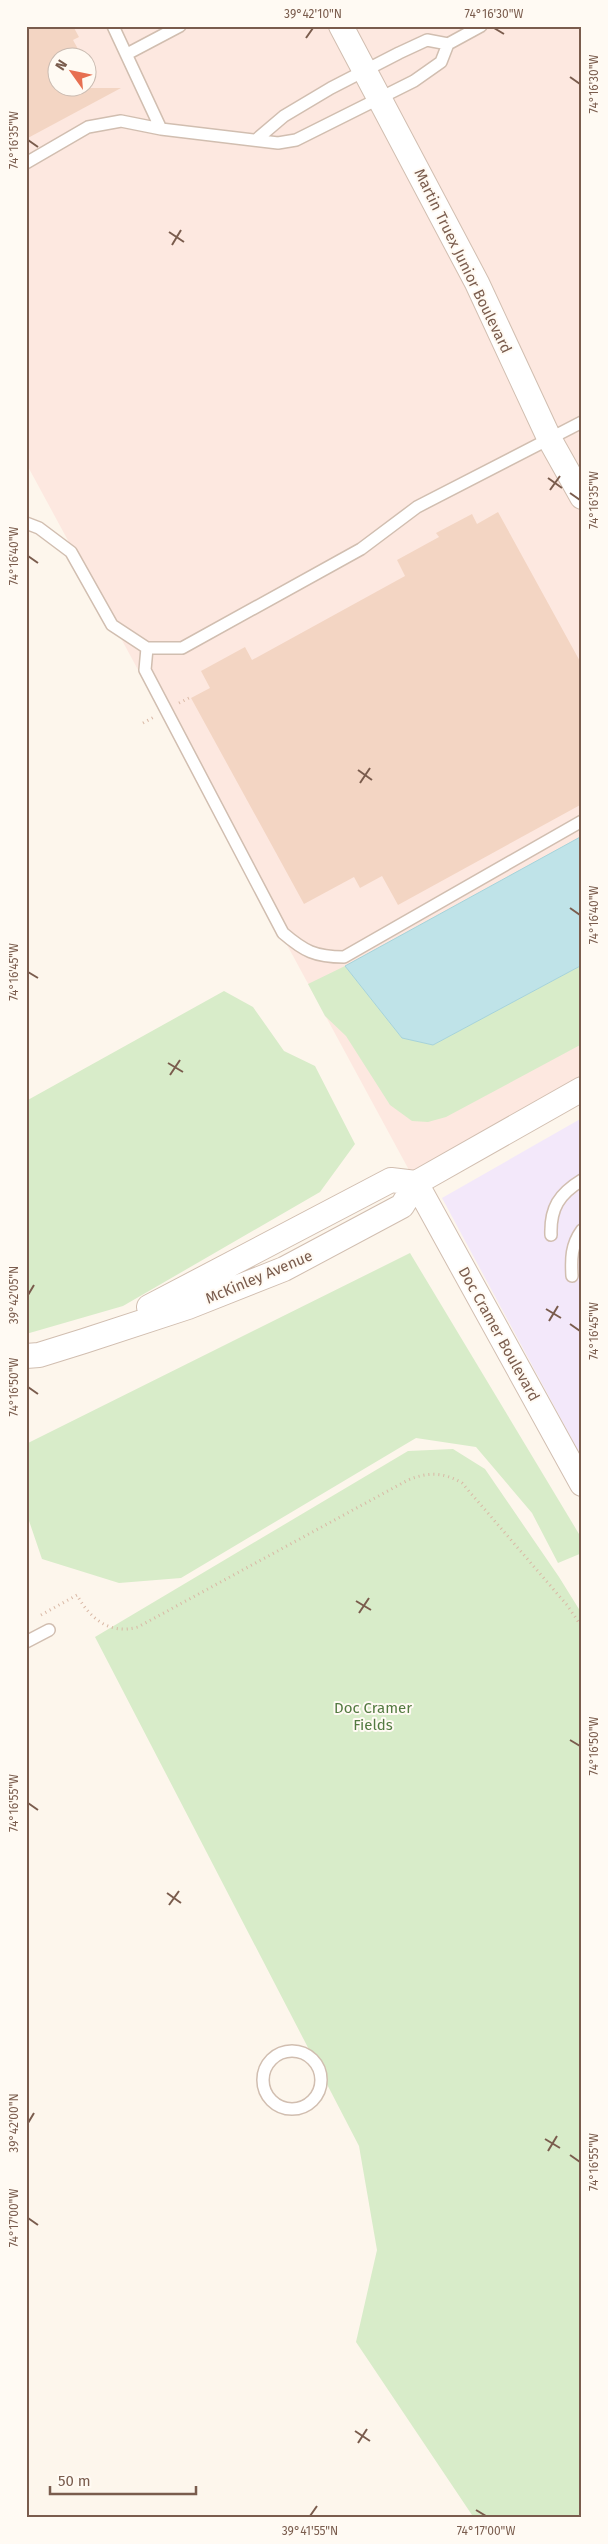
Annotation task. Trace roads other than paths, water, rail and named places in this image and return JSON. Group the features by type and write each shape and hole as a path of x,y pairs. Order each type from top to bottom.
{"street":[{"name":"Martin Truex Junior Boulevard","path":"341,26 366,70 477,283 550,440 582,497"},
{"path":"416,1183 582,1089"},
{"name":"McKinley Avenue","path":"26,1356 39,1355 84,1341 391,1180 416,1183"},
{"name":"Doc Cramer Boulevard","path":"416,1183 582,1484"}],"lane":[{"path":"113,26 161,129"},
{"path":"127,54 180,26"},
{"path":"257,139 284,116 366,70 427,40 448,44 481,26"},
{"path":"26,163 88,127 121,121 161,129 278,143 296,140 414,81 441,62 448,44"},
{"path":"26,523 39,528 71,552 112,625 147,648 182,648 361,549 417,507 582,422"},
{"path":"147,648 146,670 282,933 300,948 322,957 344,957 582,821"},
{"path":"550,1235 550,1219 556,1203 567,1189 582,1180"},
{"path":"572,1276 571,1254 576,1238 582,1230"},
{"path":"26,1642 49,1630"},
{"path":"287,2052 297,2052 314,2062 319,2070 320,2089 315,2098 308,2104 289,2109 279,2106 271,2100 265,2090 265,2070 278,2055 287,2052"}],"water":[{"path":"582,836 582,965 433,1045 402,1038 345,966"}],"park label":[{"name":"Doc Cramer Fields","path":"373,1716"}]}
